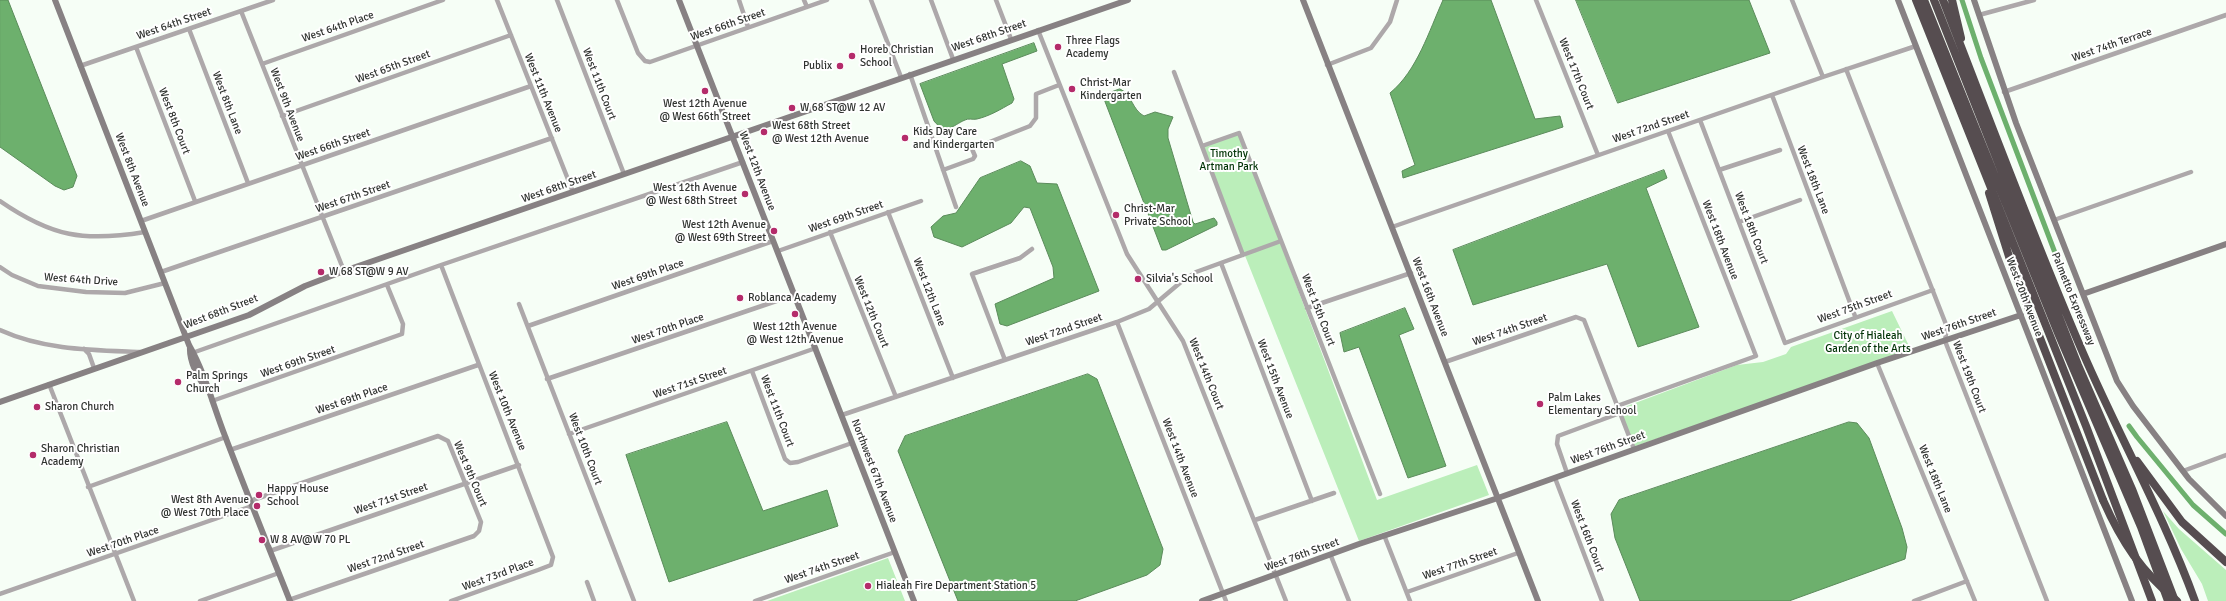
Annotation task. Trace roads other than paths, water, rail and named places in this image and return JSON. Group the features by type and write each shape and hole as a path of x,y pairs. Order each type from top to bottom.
{"highway":[{"path":"1916,0 2089,433 2152,601"},
{"path":"1924,0 2058,333 2141,527 2168,601"},
{"path":"1934,0 2069,341 2132,489 2176,601"},
{"name":"Palmetto Expressway","path":"1943,0 2061,302 2168,536 2195,601"},
{"path":"1952,0 1959,21 1963,53"},
{"path":"1985,172 1992,207 2012,266 2104,500 2129,551 2157,584 2176,601"},
{"path":"2069,341 2162,534 2189,601"},
{"path":"2125,444 2178,518 2208,548 2226,562"}],"street":[{"name":"West 8th Avenue","path":"54,0 186,336 198,378 209,392"},
{"name":"West 64th Street","path":"80,66 273,0"},
{"name":"West 64th Place","path":"262,64 443,0"},
{"name":"West 11th Avenue","path":"497,0 573,192"},
{"name":"West 11th Court","path":"557,0 624,174"},
{"name":"West 66th Street","path":"617,0 638,53 645,61 650,62 826,0"},
{"name":"West 12th Avenue","path":"680,0 816,348"},
{"path":"739,0 748,27"},
{"path":"804,0 807,7"},
{"path":"870,0 901,77"},
{"path":"930,0 953,59"},
{"path":"996,0 1011,39"},
{"name":"West 68th Street","path":"0,402 248,315 305,286 344,271 953,59 1128,0"},
{"name":"West 16th Avenue","path":"1303,0 1538,601"},
{"path":"1327,64 1371,48 1390,22 1397,0"},
{"name":"West 17th Court","path":"1536,0 1598,155"},
{"path":"1792,0 1823,77"},
{"name":"West 20th Avenue","path":"1898,0 2132,601"},
{"path":"1974,0 2004,92 2122,390 2183,471 2202,494 2226,516"},
{"path":"1979,16 2034,0"},
{"name":"West 9th Avenue","path":"241,11 344,271"},
{"name":"West 74th Terrace","path":"2004,92 2226,15"},
{"name":"West 8th Lane","path":"190,29 248,183"},
{"name":"West 14th Court","path":"1038,30 1127,254 1183,341 1286,601"},
{"name":"West 65th Street","path":"282,116 511,35"},
{"name":"West 72nd Street","path":"1392,227 1916,46"},
{"name":"West 8th Court","path":"136,47 195,201"},
{"name":"West 19th Court","path":"1846,69 1948,327 1945,341 2047,601"},
{"path":"1174,72 1243,255"},
{"path":"910,74 956,207"},
{"path":"943,170 973,159 975,156 972,149 1030,126 1036,118 1036,94 1059,84"},
{"name":"West 66th Street","path":"141,221 195,201 531,86"},
{"name":"West 18th Lane","path":"1772,95 1855,316"},
{"name":"West 18th Court","path":"1700,120 1785,343"},
{"name":"West 18th Avenue","path":"1617,406 1756,356 1668,131"},
{"name":"West 15th Court","path":"1202,146 1239,133 1380,494"},
{"name":"West 67th Street","path":"161,272 552,138"},
{"path":"1719,170 1780,150"},
{"path":"195,352 441,265 743,162"},
{"path":"2054,220 2191,172"},
{"name":"West 69th Street","path":"778,251 921,200"},
{"path":"1739,222 1800,200"},
{"path":"0,201 22,216 57,232 95,238 145,232"},
{"name":"West 12th Lane","path":"888,212 953,378"},
{"name":"West 12th Court","path":"830,232 896,397"},
{"name":"West 69th Place","path":"528,326 773,241"},
{"name":"West 72nd Street","path":"842,416 1117,322 1149,309 1157,301 1196,272 1281,241"},
{"path":"2083,294 2226,244"},
{"path":"1005,360 972,274 1020,258 1032,250"},
{"name":"West 15th Avenue","path":"1221,263 1312,501"},
{"name":"West 10th Avenue","path":"441,265 478,365 519,465 551,550 553,557 551,565"},
{"name":"West 64th Drive","path":"0,267 12,275 38,286 86,292 125,292 165,283"},
{"path":"1307,308 1410,273"},
{"name":"West 69th Street","path":"212,401 402,334 403,324 387,285"},
{"name":"West 75th Street","path":"1785,343 1855,316 1933,290"},
{"name":"West 70th Place","path":"547,379 794,295"},
{"name":"West 10th Court","path":"519,304 634,601"},
{"name":"West 76th Street","path":"1202,601 1384,536 1555,478 1877,363 2020,315"},
{"name":"West 74th Street","path":"1445,362 1576,317 1580,318 1584,320 1617,406"},
{"name":"West 14th Avenue","path":"1117,322 1226,601"},
{"path":"0,330 15,337 58,347 84,350 140,352"},
{"name":"West 8th Avenue","path":"190,347 195,352 230,450 289,600"},
{"name":"West 71st Street","path":"569,434 816,348"},
{"name":"Northwest 67th Avenue","path":"816,348 914,601"},
{"path":"84,350 89,354 94,368"},
{"name":"West 18th Lane","path":"1877,363 1975,601"},
{"name":"West 69th Place","path":"230,450 478,365"},
{"name":"West 11th Court","path":"752,371 785,459 790,463 798,462 852,443"},
{"path":"49,384 88,487 117,554 134,601"},
{"path":"1617,406 1634,449"},
{"path":"1567,473 1557,444 1558,436 1620,413"},
{"name":"West 9th Court","path":"370,459 438,436 448,441 481,522"},
{"path":"88,487 226,437"},
{"path":"2183,471 2226,456"},
{"name":"West 70th Place","path":"0,594 117,554 370,459"},
{"name":"West 71st Street","path":"270,550 519,465"},
{"name":"West 16th Court","path":"1555,478 1602,601"},
{"path":"1255,520 1334,493"},
{"name":"West 72nd Street","path":"289,600 474,536 479,531 481,522"},
{"path":"1384,536 1410,601"},
{"name":"West 74th Street","path":"755,601 895,552"},
{"name":"West 77th Street","path":"1407,592 1518,553"},
{"path":"1331,556 1349,601"},
{"name":"West 73rd Place","path":"451,601 551,565"},
{"path":"200,601 278,573"},
{"path":"586,582 594,601"},
{"path":"1916,601 1967,582"}],"waterway":[{"path":"1962,0 1981,58 2068,287"},
{"path":"2129,426 2193,505 2226,534"}],"place":[{"name":"Three Flags Academy","path":"1058,47"},
{"name":"Horeb Christian School","path":"852,56"},
{"name":"Publix","path":"840,66"},
{"name":"Christ-Mar Kindergarten","path":"1072,89"},
{"name":"West 12th Avenue @ West 66th Street","path":"705,91"},
{"name":"W 68 ST@W 12 AV","path":"792,108"},
{"name":"West 68th Street @ West 12th Avenue","path":"764,132"},
{"name":"Kids Day Care and Kindergarten","path":"905,138"},
{"name":"West 12th Avenue @ West 68th Street","path":"745,194"},
{"name":"Christ-Mar Private School","path":"1116,215"},
{"name":"West 12th Avenue @ West 69th Street","path":"774,231"},
{"name":"W 68 ST@W 9 AV","path":"321,272"},
{"name":"Silvia's School","path":"1138,279"},
{"name":"Roblanca Academy","path":"740,298"},
{"name":"West 12th Avenue @ West 12th Avenue","path":"795,314"},
{"name":"Palm Springs Church","path":"178,382"},
{"name":"Palm Lakes Elementary School","path":"1540,404"},
{"name":"Sharon Church","path":"37,407"},
{"name":"Sharon Christian Academy","path":"33,455"},
{"name":"Happy House School","path":"259,495"},
{"name":"West 8th Avenue @ West 70th Place","path":"257,506"},
{"name":"W 8 AV@W 70 PL","path":"262,540"},
{"name":"Hialeah Fire Department Station 5","path":"868,586"}],"park label":[{"name":"Timothy Artman Park","path":"1229,160"},
{"name":"City of Hialeah Garden of the Arts","path":"1868,342"}]}
